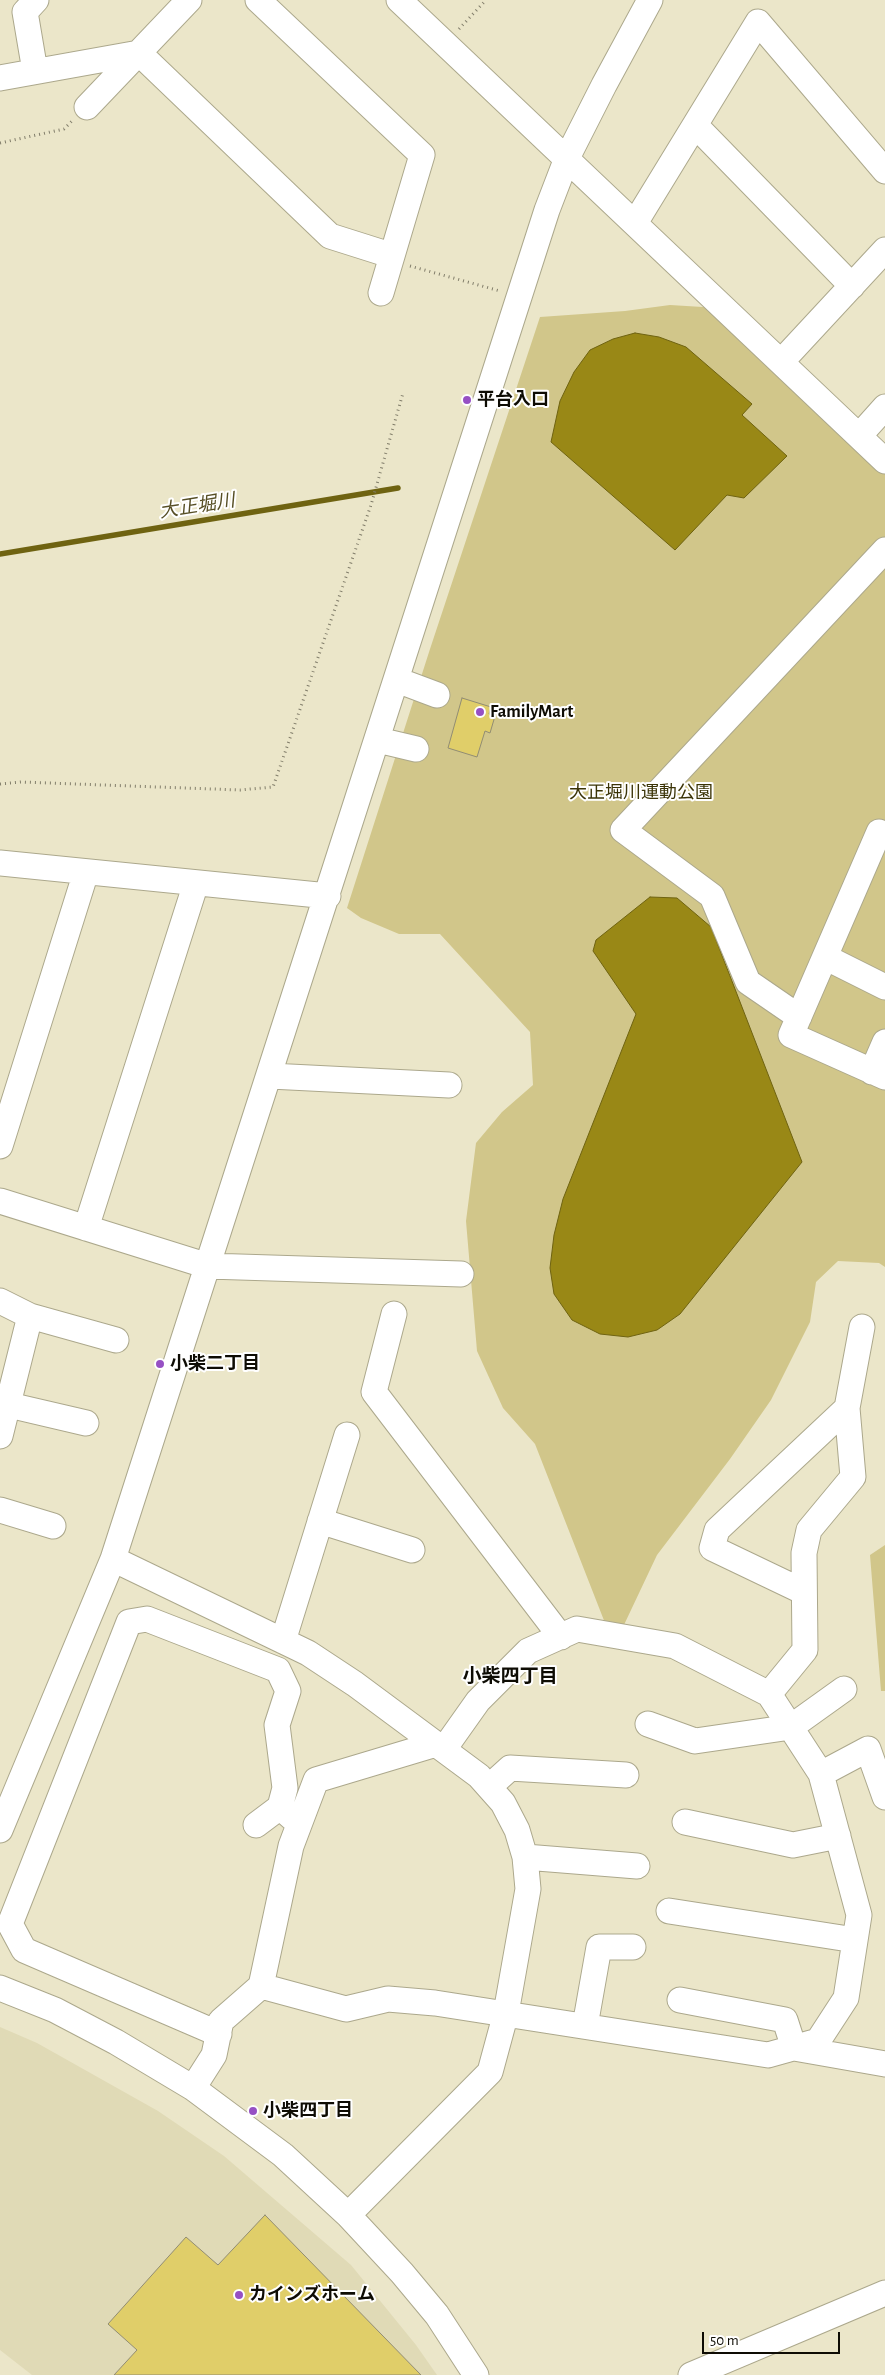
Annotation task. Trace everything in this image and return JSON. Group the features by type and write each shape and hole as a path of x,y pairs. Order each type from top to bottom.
{"street":[{"path":"35,71 25,12 36,0"},
{"path":"87,107 189,0"},
{"path":"258,0 422,155 380,293"},
{"path":"399,0 568,158 885,461"},
{"path":"0,1830 113,1559 328,896 518,296 568,158 604,85 650,0"},
{"path":"635,223 758,22 885,171"},
{"path":"0,78 139,53"},
{"path":"139,53 330,236 390,258"},
{"path":"695,125 852,286"},
{"path":"781,362 885,250"},
{"path":"859,436 885,408"},
{"path":"798,1017 748,982 712,896 623,830 885,550"},
{"path":"397,680 437,695"},
{"path":"378,740 416,749"},
{"path":"879,832 791,1035 879,1074 885,1042"},
{"path":"0,864 328,896"},
{"path":"0,1146 86,872"},
{"path":"86,1228 196,883"},
{"path":"825,957 885,987"},
{"path":"270,1076 449,1085"},
{"path":"0,1201 208,1266 461,1274"},
{"path":"0,1301 30,1316 116,1340"},
{"path":"394,1314 374,1392 560,1637"},
{"path":"0,1436 4,1403 30,1316"},
{"path":"769,1694 805,1650 804,1553 810,1530 853,1477 847,1408 862,1327"},
{"path":"4,1403 86,1422"},
{"path":"804,1592 712,1548 716,1530 847,1408"},
{"path":"283,1641 347,1435"},
{"path":"0,1510 53,1526"},
{"path":"320,1521 412,1550"},
{"path":"113,1559 308,1653 356,1684 480,1776 503,1803 517,1830 525,1856 528,1889 506,2013 490,2072 348,2215"},
{"path":"219,2034 24,1950 10,1924 129,1622 147,1620 278,1670 288,1691 277,1725 285,1788 280,1807 256,1825"},
{"path":"193,2088 214,2055 221,2021 260,1986 291,1846 316,1780 440,1746 478,1701 528,1651 578,1629 675,1646 769,1694 822,1774 859,1915 846,1998 818,2041 768,2055 506,2013 388,1999 346,2009 260,1986"},
{"path":"648,1724 695,1741 790,1727 844,1689"},
{"path":"822,1774 868,1749 885,1796"},
{"path":"489,1787 510,1768 626,1775"},
{"path":"280,1807 299,1824"},
{"path":"685,1822 793,1845 838,1836"},
{"path":"525,1856 637,1866"},
{"path":"669,1911 855,1940"},
{"path":"585,2026 599,1947 633,1947"},
{"path":"0,1988 55,2010 193,2088 283,2155 348,2215 376,2244 437,2315 476,2375"},
{"path":"680,2000 785,2020 794,2048"},
{"path":"794,2048 885,2064"},
{"path":"691,2375 885,2293"}],"path":[{"path":"459,30 486,0"},
{"path":"0,143 64,129 87,107"},
{"path":"390,258 518,296"},
{"path":"0,784 21,782 240,790 272,787 371,505 403,393"}],"shaded area":[{"path":"635,333 659,337 686,347 752,404 742,415 787,456 744,498 727,495 675,550 551,442 560,401 574,372 590,350 613,339"},
{"path":"650,897 677,898 711,927 802,1162 680,1314 657,1330 628,1337 600,1334 572,1320 554,1294 550,1268 554,1235 563,1199 636,1014 593,951 596,940"},
{"path":"0,2027 37,2043 158,2111 224,2156 351,2265 416,2345 437,2375 32,2375 0,2350"}],"green space":[{"name":"大正堀川運動公園","path":"670,305 719,308 885,469 885,1267 879,1263 838,1261 816,1282 810,1322 771,1400 730,1459 657,1555 614,1646 535,1444 503,1408 477,1351 466,1221 476,1143 502,1112 533,1085 530,1032 440,934 399,934 361,918 347,908 430,649 540,317 625,311"},
{"path":"885,1545 885,1691 881,1691 870,1555"}],"building":[{"path":"462,698 491,707 489,714 495,716 490,733 485,731 477,757 448,748"},
{"name":"カインズホーム","path":"265,2215 421,2375 114,2375 137,2350 108,2324 186,2237 218,2265"}],"waterway":[{"name":"大正堀川","path":"0,554 398,488"}],"place":[{"name":"平台入口","path":"467,400"},
{"name":"FamilyMart","path":"480,712"},
{"name":"小柴二丁目","path":"160,1364"},
{"name":"小柴四丁目","path":"253,2111"},
{"name":"カインズホーム","path":"239,2295"}],"district":[{"name":"小柴四丁目","path":"510,1676"}]}
